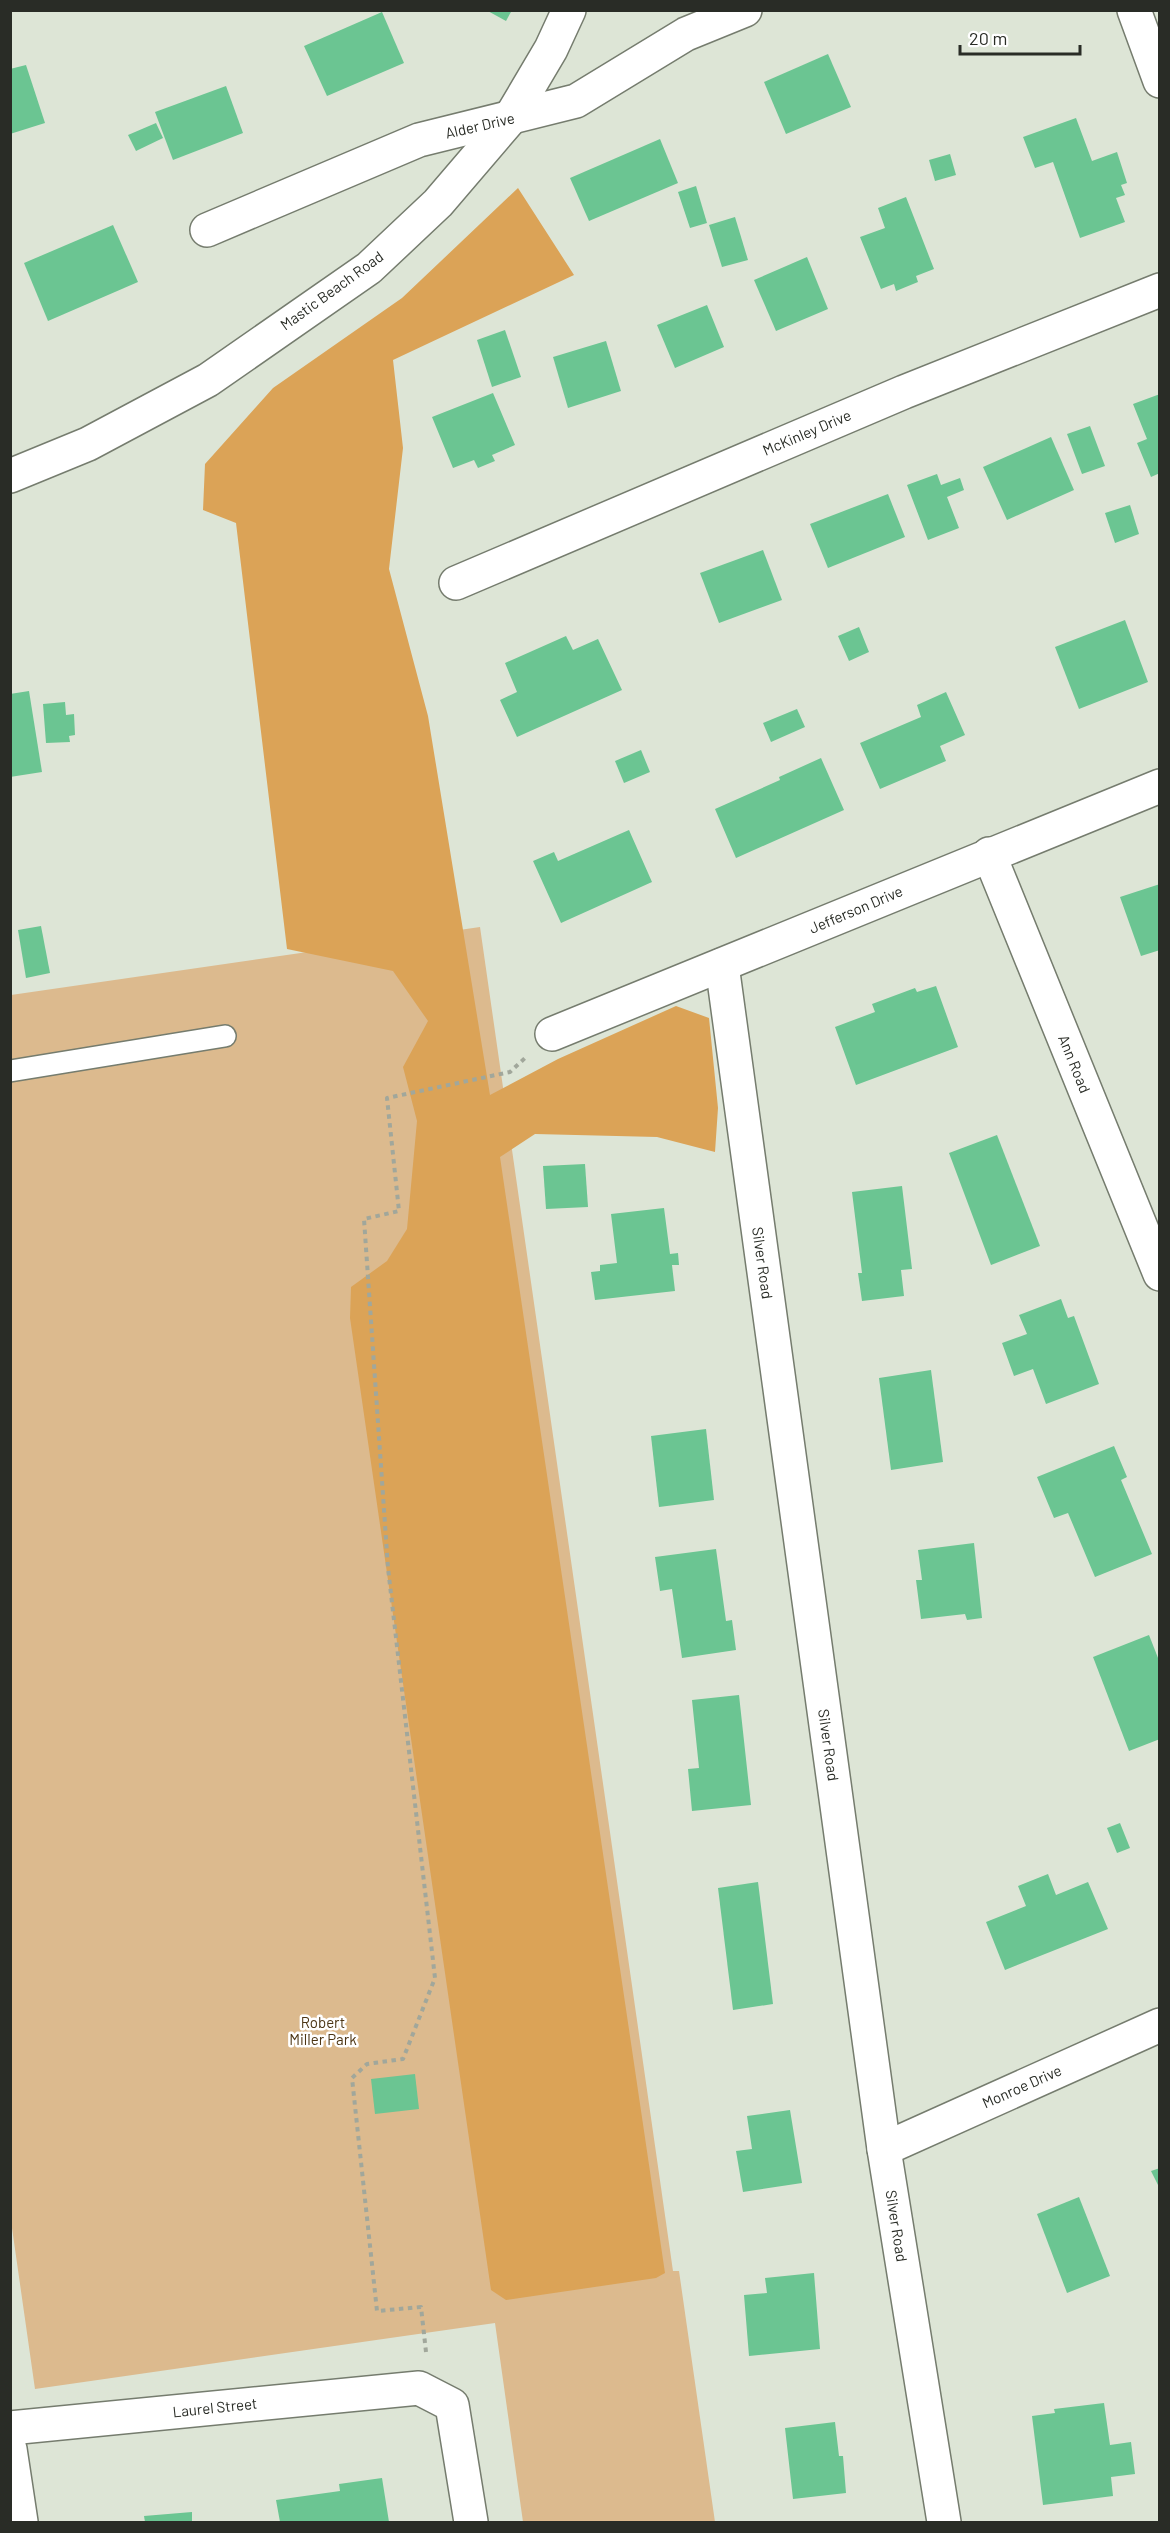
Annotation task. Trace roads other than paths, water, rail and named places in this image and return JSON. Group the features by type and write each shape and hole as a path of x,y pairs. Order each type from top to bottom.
{"street":[{"name":"Mastic Beach Road","path":"10,476 88,444 208,380 369,268 438,203 509,120 551,49 569,10"},
{"name":"Alder Drive","path":"207,230 419,140 509,120 576,101 686,34 745,10"},
{"path":"1134,10 1160,81"},
{"name":"McKinley Drive","path":"456,583 904,392 1160,290"},
{"name":"Jefferson Drive","path":"552,1034 1160,786"},
{"name":"Ann Road","path":"989,854 1160,1274"},
{"name":"Silver Road","path":"722,966 884,2149 944,2523"},
{"name":"Monroe Drive","path":"884,2149 1160,2025"},
{"name":"Laurel Street","path":"10,2428 425,2391 452,2405 471,2523"},
{"path":"10,2449 21,2523"}],"lane":[{"path":"10,1071 225,1036"}],"park label":[{"name":"Robert Miller Park","path":"323,2032"}]}
